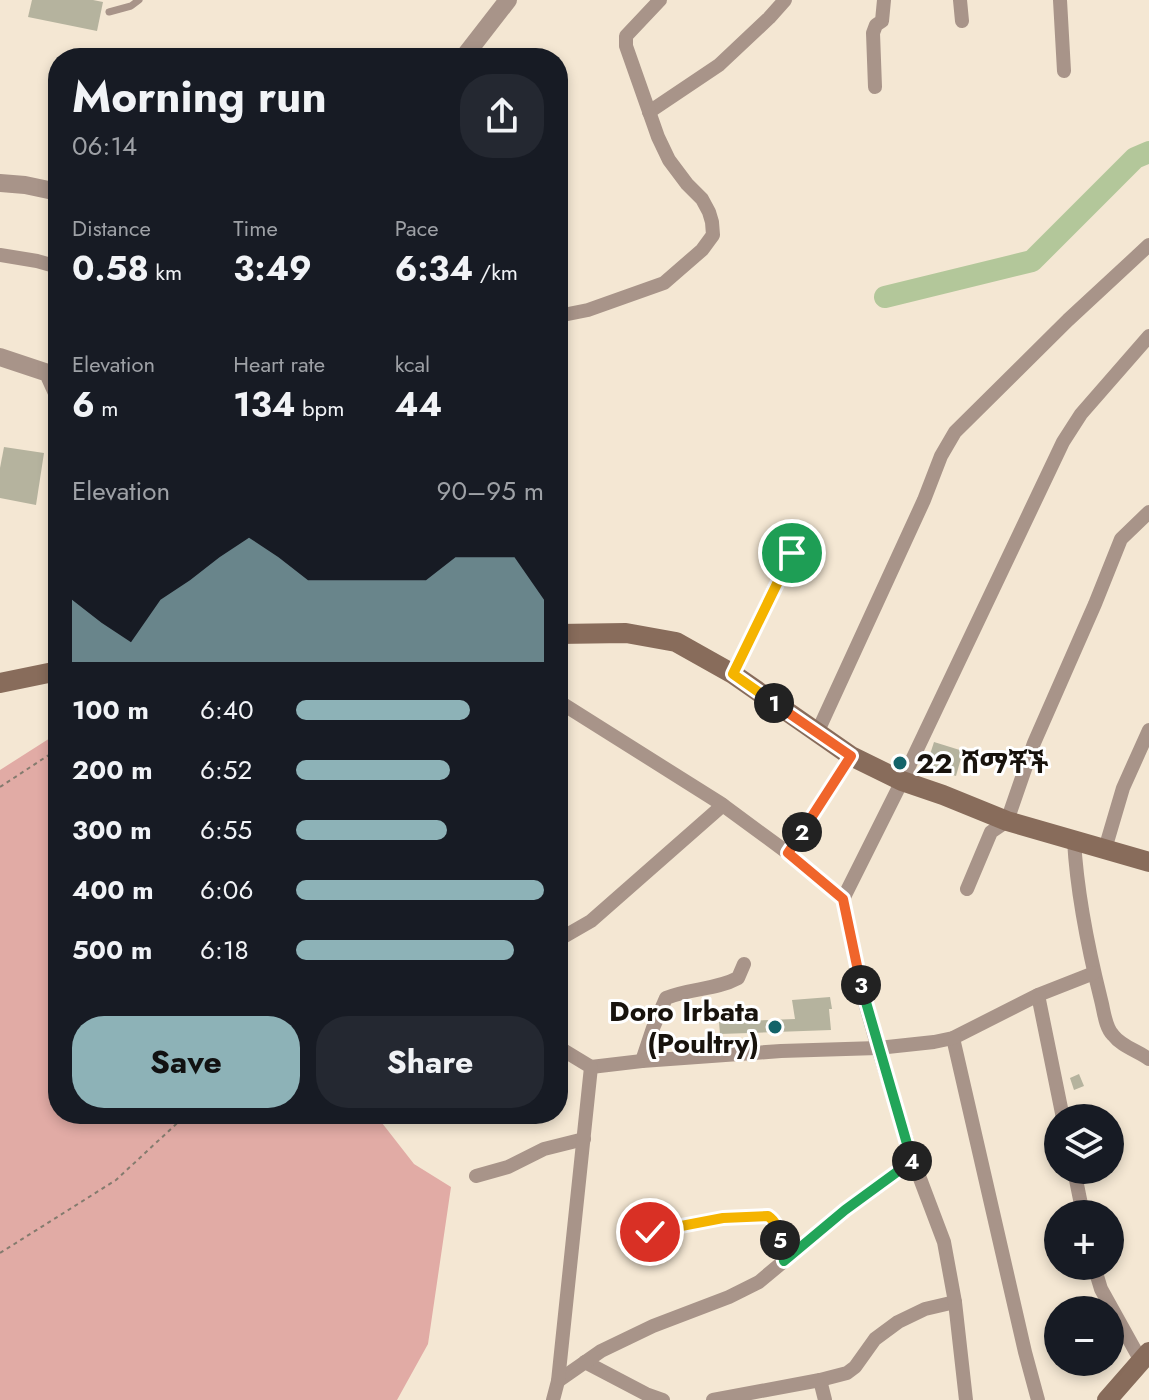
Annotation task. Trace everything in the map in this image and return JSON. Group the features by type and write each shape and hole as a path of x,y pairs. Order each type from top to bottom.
{"main road":[{"path":"568,634 626,633 676,642 733,674 851,756 902,781 1007,821 1149,862"},
{"path":"0,683 48,673"},
{"path":"1107,1400 1145,1357"}],"street":[{"path":"471,48 508,0"},
{"path":"568,314 664,283 702,250 713,235 709,212 702,199 669,160 658,137 625,42 626,36 660,0"},
{"path":"649,112 719,65 785,0"},
{"path":"875,87 873,33 882,21 884,0"},
{"path":"960,0 962,21"},
{"path":"1060,0 1064,71"},
{"path":"0,183 48,190"},
{"path":"817,733 924,500 941,456 955,432 1149,245"},
{"path":"0,255 48,264"},
{"path":"843,899 1063,442 1081,414 1149,336"},
{"path":"0,357 48,371"},
{"path":"967,889 991,832 1007,821 1034,743 1121,539 1149,512"},
{"path":"733,674 801,532"},
{"path":"568,707 723,805 843,899 864,999 878,1048 913,1160 944,1242 955,1302 966,1400"},
{"path":"1105,849 1123,788 1149,730"},
{"path":"788,853 851,756"},
{"path":"568,934 591,921 723,805"},
{"path":"1074,840 1076,878 1094,973 1108,1026 1112,1035 1149,1059"},
{"path":"642,1061 666,998 725,985 738,978 744,964"},
{"path":"568,1053 591,1067 781,1051 909,1046 953,1038 1038,995 1094,973"},
{"path":"1038,995 1060,1104"},
{"path":"953,1038 1038,1400"},
{"path":"553,1400 558,1381 591,1067"},
{"path":"476,1176 508,1167 544,1149 584,1139"},
{"path":"558,1381 601,1351 759,1282 845,1210 913,1160"},
{"path":"650,1232 723,1218 768,1216 777,1226 784,1261"},
{"path":"1098,1280 1145,1357"},
{"path":"713,1400 852,1371 875,1339 898,1322 925,1309 955,1302"},
{"path":"585,1362 646,1397 663,1400"},
{"path":"820,1380 825,1400"}],"lane":[{"path":"109,12 131,6 139,0"}],"path":[{"path":"0,787 48,756"},
{"path":"0,1253 116,1180 176,1124"}],"shaded area":[{"path":"48,739 48,1124 383,1124 414,1164 451,1187 428,1344 397,1400 0,1400 0,770"}],"building":[{"path":"32,0 103,2 97,31 28,17"},
{"path":"4,447 44,453 36,505 0,498"},
{"path":"934,742 963,751 956,776 926,767"},
{"path":"830,997 831,1030 720,1034 719,1022 795,1019 792,1000"},
{"path":"1079,1074 1084,1086 1074,1090 1070,1078"}],"waterway":[{"path":"885,297 1032,261 1135,158 1149,152"}],"place":[{"name":"22 ሸማቾች","path":"900,763"},
{"name":"Doro Irbata (Poultry)","path":"775,1027"}],"route":[{"path":"650,1232 723,1218 768,1216 777,1226 784,1261 845,1210 913,1160 864,999 843,899 788,853 851,756 733,674 792,553"}]}
